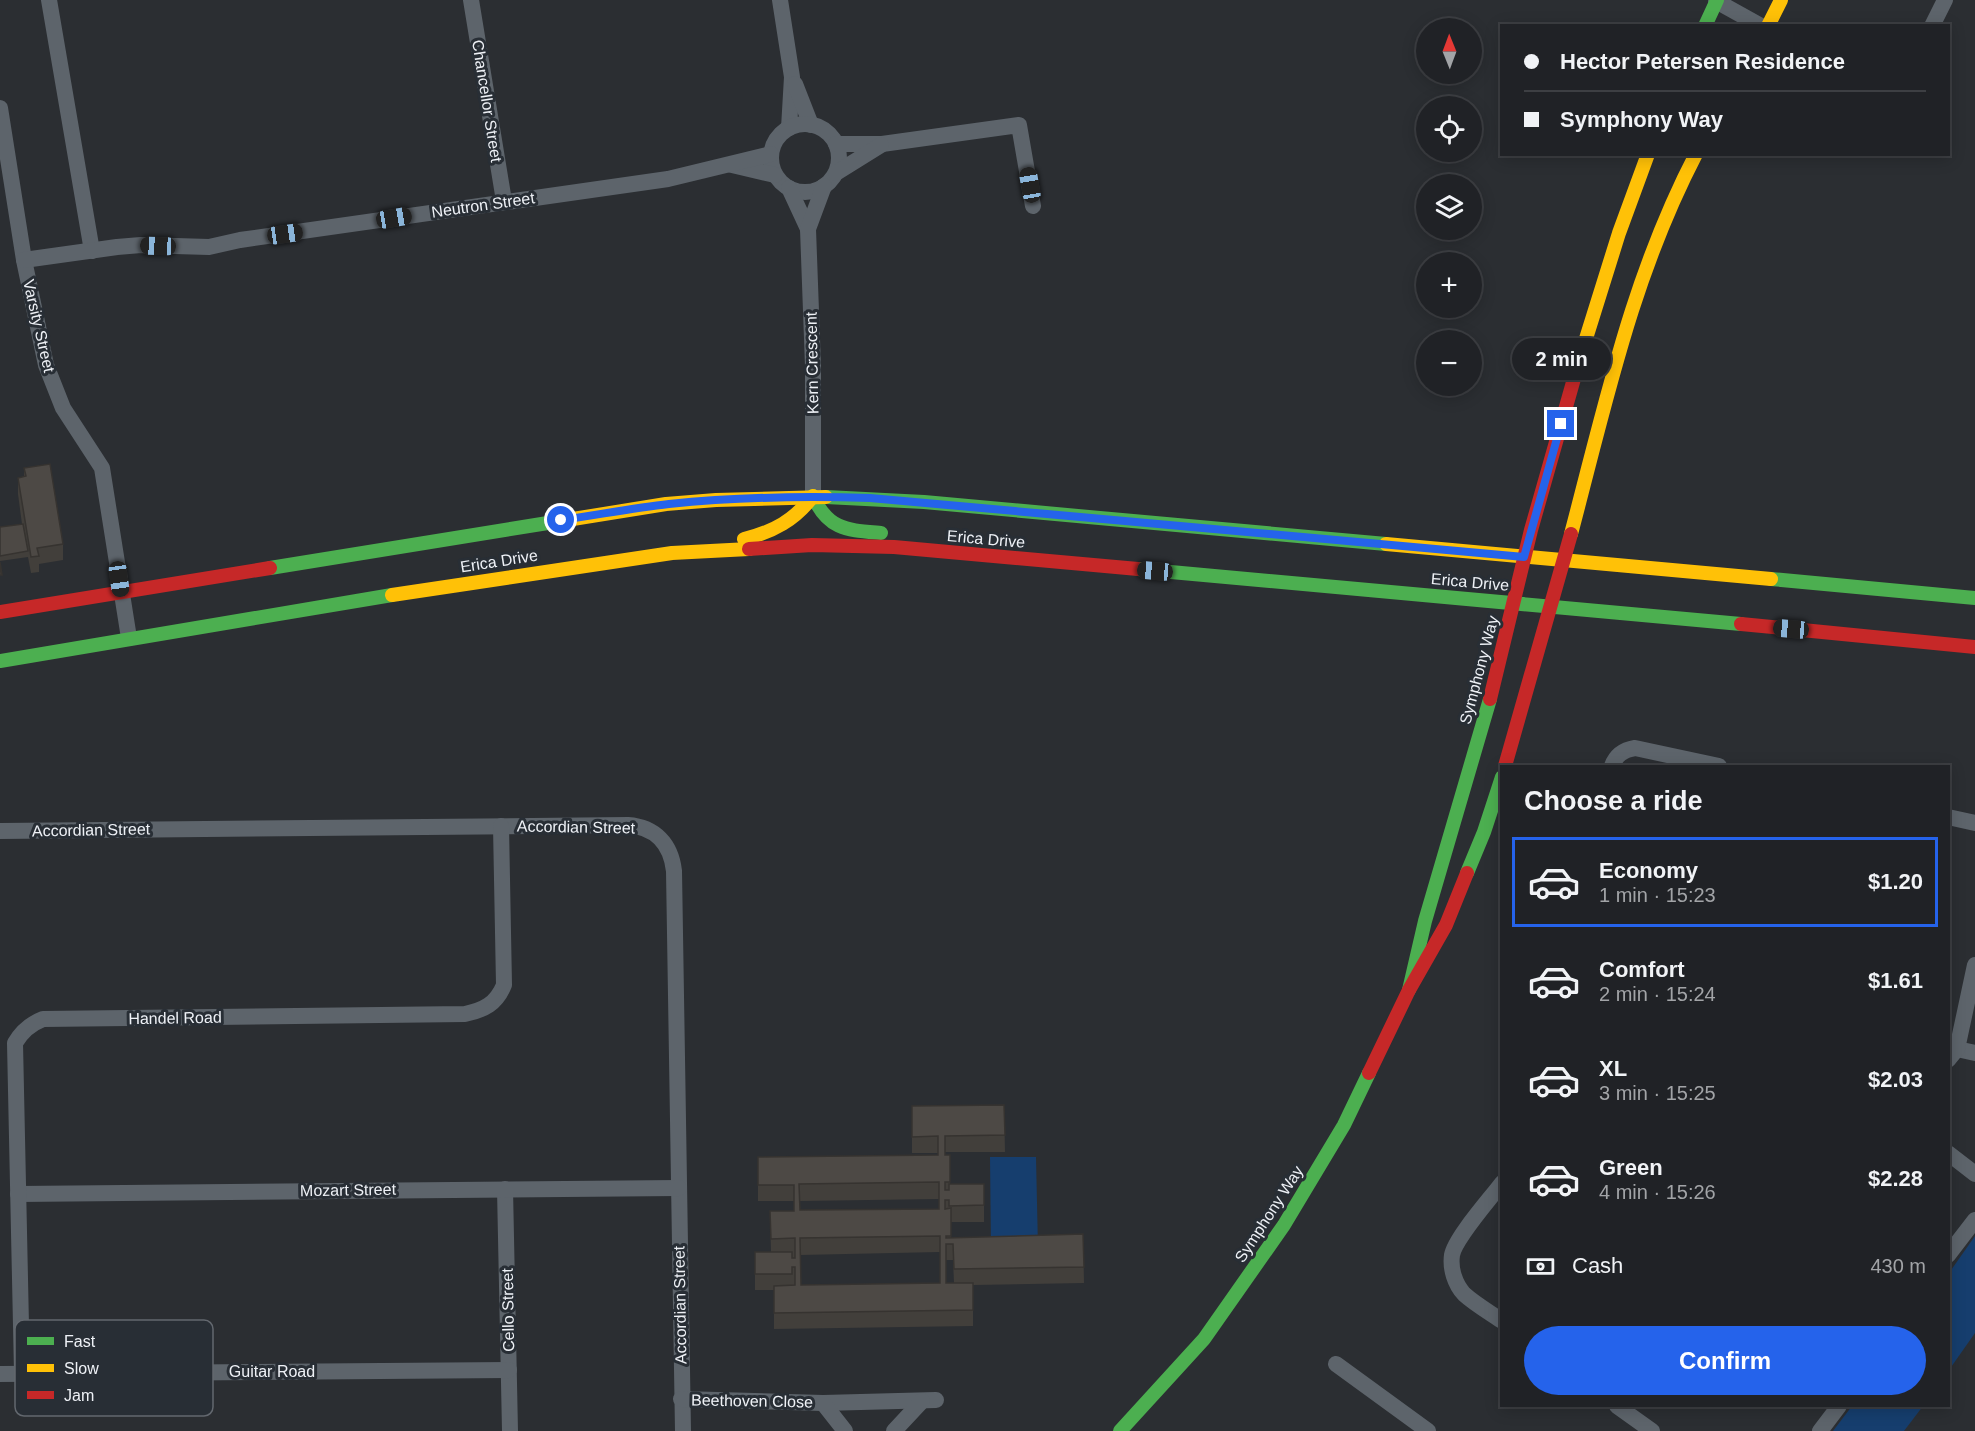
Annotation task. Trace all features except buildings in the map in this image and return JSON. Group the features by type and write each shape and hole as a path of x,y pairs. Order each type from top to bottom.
{"main road":[{"path":"1769,24 1781,0"},
{"path":"1706,24 1716,1"},
{"name":"Symphony Way","path":"1409,990 1425,921 1496,677 1524,557 1579,360 1619,233 1647,156"},
{"path":"1505,765 1564,561 1607,396 1647,264 1678,186 1695,156"},
{"path":"696,550 766,534 789,523 804,511 813,496"},
{"path":"813,496 823,518 845,529 957,541 1054,562"},
{"name":"Erica Drive","path":"0,612 666,504 813,496 924,502 1975,598"},
{"name":"Erica Drive","path":"0,661 604,561 696,550 812,545 894,547 1551,605 1975,647"},
{"name":"Symphony Way","path":"1120,1431 1204,1339 1284,1225 1344,1125 1409,990 1446,926 1484,832 1500,783"}],"street":[{"path":"50,0 92,251"},
{"name":"Chancellor Street","path":"471,0 504,201"},
{"path":"780,0 792,78 789,128"},
{"path":"1933,24 1945,0"},
{"path":"1716,1 1757,24"},
{"path":"792,78 811,125"},
{"name":"Varsity Street","path":"0,108 24,260 46,365 63,408 102,468 129,638"},
{"path":"836,172 839,154 836,144 821,128 800,125 789,128 774,144 771,154 776,175 789,188 807,192 824,186 836,172 882,144"},
{"path":"836,144 882,144 1019,125 1033,206"},
{"name":"Neutron Street","path":"24,260 141,245 209,247 240,240 668,179 771,154"},
{"name":"Neutron Street","path":"728,164 776,175"},
{"name":"Kern Crescent","path":"813,496 813,366 808,229 824,186"},
{"name":"Kern Crescent","path":"789,188 808,229"},
{"path":"1612,765 1618,754 1635,748 1712,765"},
{"path":"1950,817 1975,823"},
{"name":"Accordian Street","path":"0,831 638,825 655,833 669,850 674,871 683,1431"},
{"name":"Handel Road","path":"21,1320 15,1043 23,1031 31,1024 43,1019 465,1014 479,1011 491,1005 499,996 504,985 501,826"},
{"path":"1975,965 1953,1054 1975,1053"},
{"path":"1950,1155 1975,1174"},
{"path":"1500,1186 1452,1254 1455,1281 1464,1293 1500,1320"},
{"name":"Mozart Street","path":"18,1194 678,1188"},
{"name":"Cello Street","path":"505,1189 510,1431"},
{"path":"1950,1252 1975,1220"},
{"path":"1336,1364 1428,1431"},
{"name":"Guitar Road","path":"213,1372 509,1370"},
{"name":"Guitar Road","path":"0,1374 15,1373"},
{"name":"Beethoven Close","path":"681,1399 823,1403 929,1400 894,1431"},
{"name":"Beethoven Close","path":"823,1403 845,1431"},
{"path":"1618,1407 1652,1431"},
{"path":"1820,1431 1838,1407"}],"shaded area":[{"path":"990,1157 1036,1157 1038,1248 991,1249"},
{"path":"1975,1236 1975,1333 1950,1369 1950,1272"},
{"path":"1851,1407 1922,1407 1904,1431 1833,1431"}],"traffic: fast":[{"path":"1706,24 1717,0"},
{"path":"813,496 825,516 832,522 848,529 881,533"},
{"path":"826,497 924,502 1386,544"},
{"path":"270,568 554,522"},
{"path":"1138,569 1741,624"},
{"path":"1771,579 1975,598"},
{"path":"0,661 392,595"},
{"path":"1409,990 1425,921 1490,699"},
{"path":"1467,873 1484,832 1500,783"},
{"path":"1120,1431 1204,1339 1284,1225 1344,1125 1369,1073"}],"traffic: slow":[{"path":"1769,24 1781,0"},
{"path":"1579,361 1619,233 1647,156"},
{"path":"1571,534 1609,388 1638,293 1654,247 1695,156"},
{"path":"744,539 783,524 799,512 813,496"},
{"path":"554,522 666,504 716,500 826,497"},
{"path":"1386,544 1771,579"},
{"path":"392,595 672,553 749,549"}],"traffic: jam":[{"path":"1490,699 1531,530 1579,361"},
{"path":"1505,765 1571,534"},
{"path":"749,549 812,545 894,547 1138,569"},
{"path":"0,612 270,568"},
{"path":"1741,624 1975,647"},
{"path":"1369,1073 1409,990 1446,925 1467,873"}],"route":[{"path":"561,520 666,504 716,500 813,496 870,498 1524,557 1561,424"}]}
